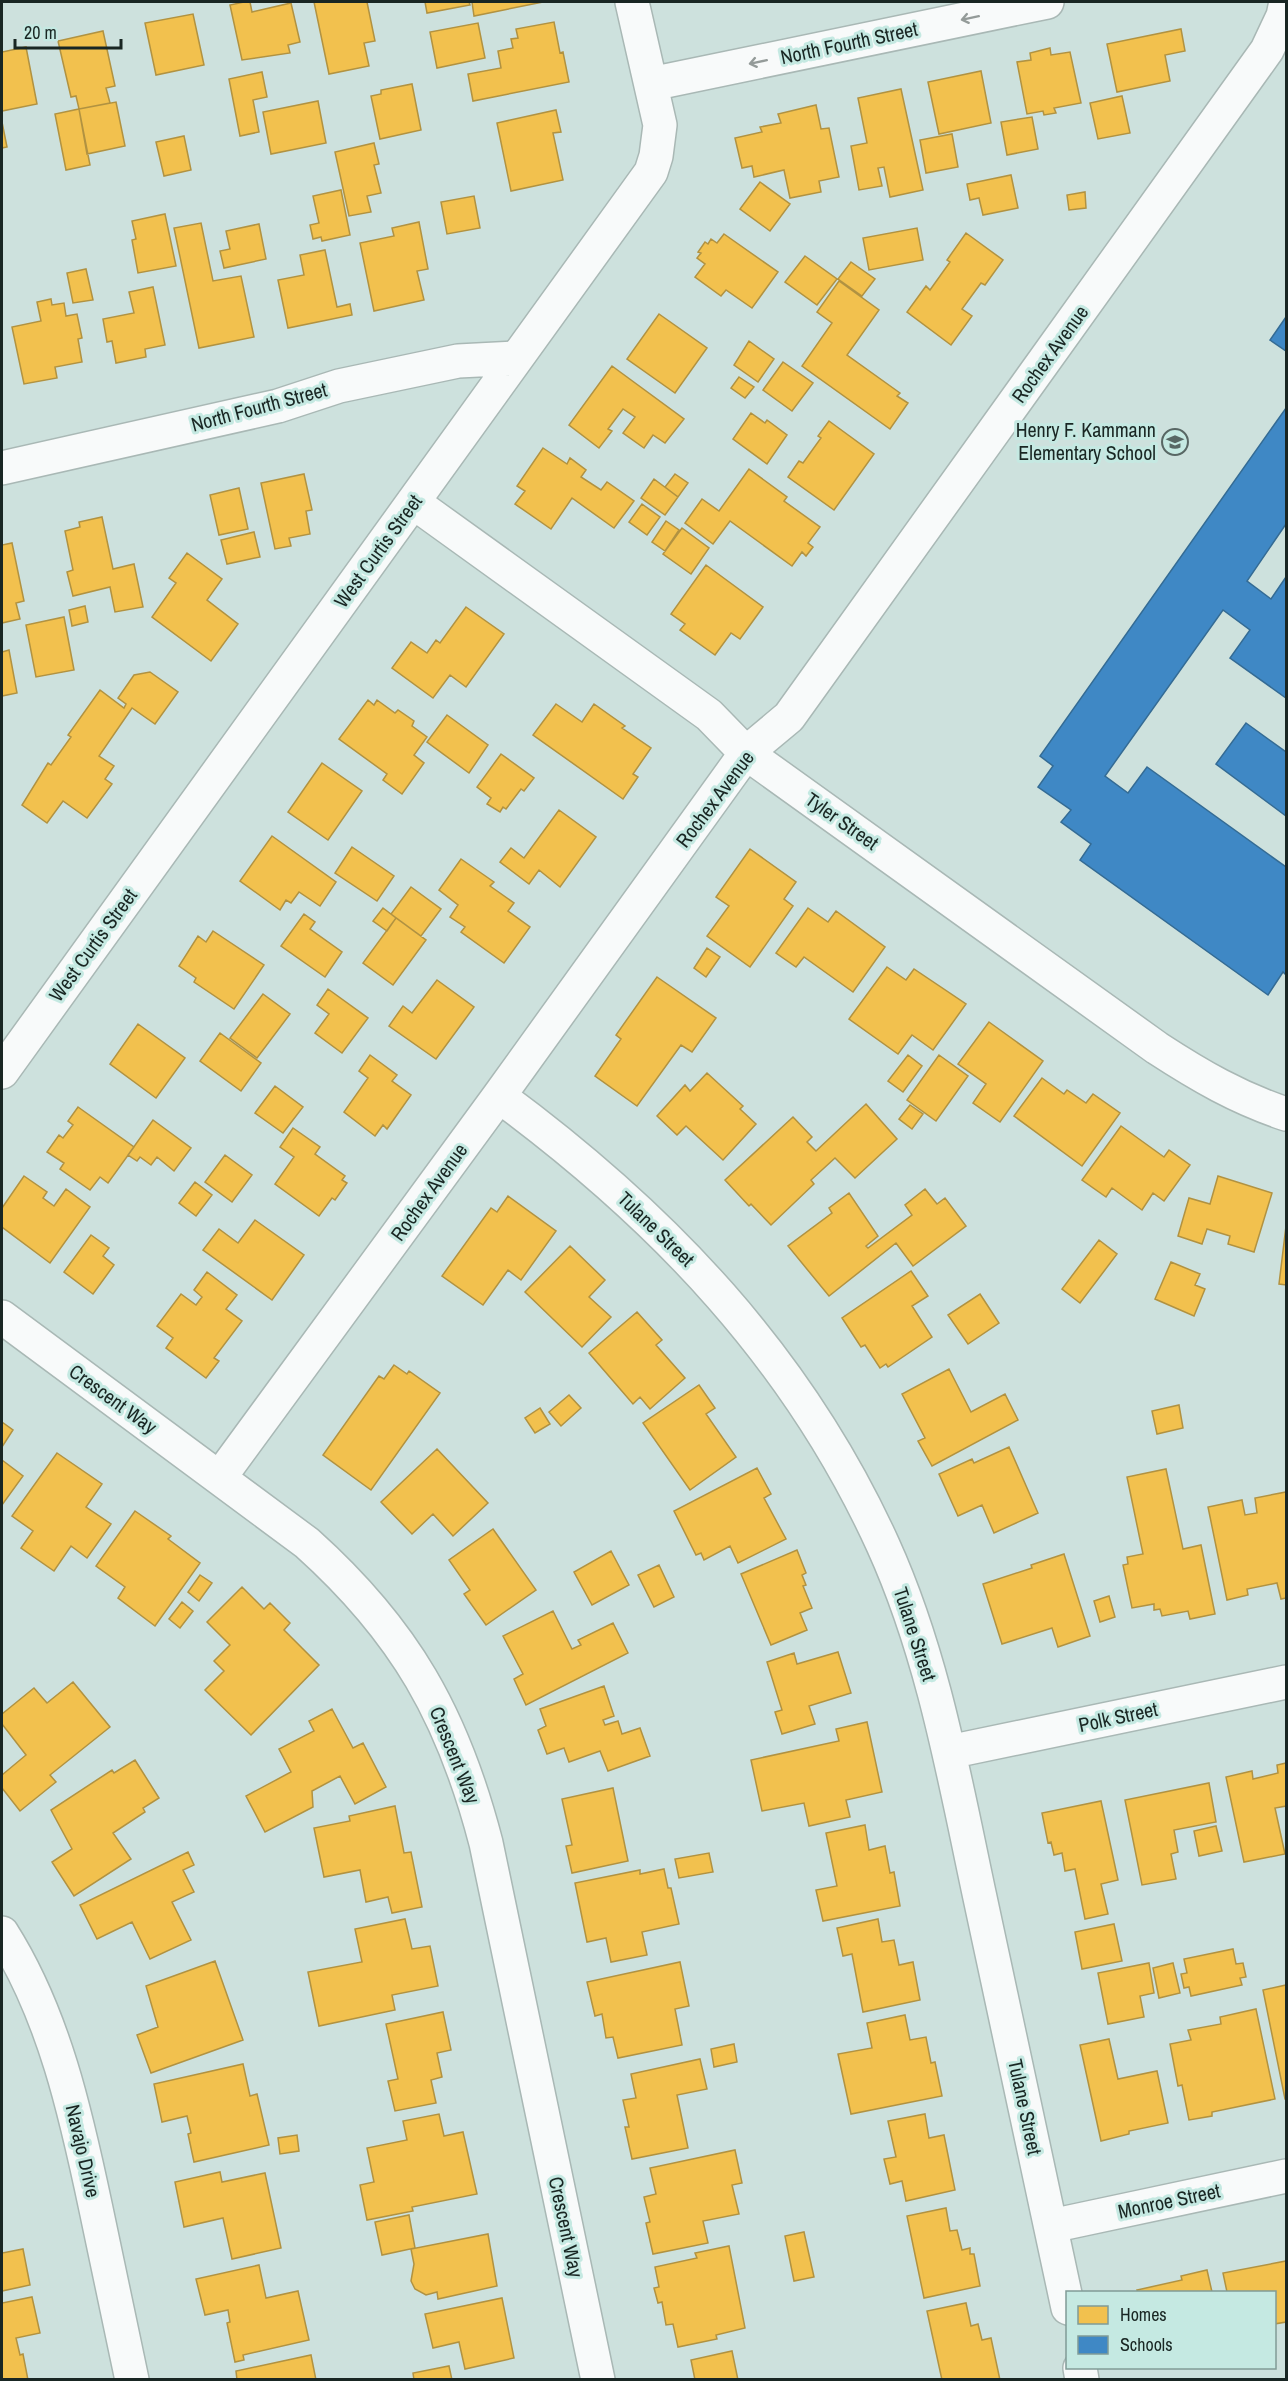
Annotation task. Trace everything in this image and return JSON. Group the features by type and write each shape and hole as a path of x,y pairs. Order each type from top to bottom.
{"street":[{"name":"West Curtis Street","path":"2,1072 651,172 656,156 660,125 632,2"},
{"name":"North Fourth Street","path":"651,84 1047,2"},
{"name":"Rochex Avenue","path":"220,1477 746,753 789,717 1267,50 1283,16 1286,2"},
{"name":"North Fourth Street","path":"2,468 278,406 339,386 458,361 517,358"},
{"name":"Tyler Street","path":"413,502 709,715 746,753 1157,1048 1206,1080 1287,1114"},
{"name":"Tulane Street","path":"499,1096 596,1173 670,1240 763,1344 833,1450 883,1545 917,1636 949,1752 1066,2298"},
{"name":"Crescent Way","path":"2,1317 307,1543 344,1576 368,1603 410,1660 426,1687 456,1745 486,1843 598,2379"},
{"name":"Polk Street","path":"949,1752 1287,1682"},
{"name":"Navajo Drive","path":"2,1933 46,2026 76,2115 132,2379"},
{"name":"Monroe Street","path":"1051,2226 1287,2176"}],"building: Homes":[{"path":"250,2 252,12 291,3 300,42 288,45 290,53 242,60 230,5"},
{"path":"314,2 367,2 375,41 364,43 369,66 329,74"},
{"path":"425,2 469,2 470,5 427,13"},
{"path":"472,2 543,2 474,16"},
{"path":"193,14 204,65 156,75 145,23"},
{"path":"554,22 569,82 473,101 468,74 501,68 498,51 513,48 511,39 518,38 516,29"},
{"path":"478,23 485,58 437,68 430,32"},
{"path":"1181,29 1185,51 1165,55 1170,81 1117,92 1107,44"},
{"path":"103,31 115,86 106,88 110,103 79,109 76,96 71,97 58,41"},
{"path":"26,47 37,104 2,111 2,52"},
{"path":"1050,48 1051,55 1070,52 1081,103 1054,108 1056,113 1044,115 1043,111 1027,114 1017,62 1031,60 1030,53"},
{"path":"981,71 991,123 939,134 928,82"},
{"path":"262,72 267,97 253,100 259,132 240,136 229,79"},
{"path":"412,84 421,130 380,139 371,96 381,94 381,90"},
{"path":"901,89 923,190 890,197 884,167 878,168 882,186 859,190 851,146 867,143 858,98"},
{"path":"1122,96 1130,133 1098,139 1090,103"},
{"path":"318,101 326,143 271,154 263,112"},
{"path":"116,102 125,146 87,154 79,109"},
{"path":"816,105 821,129 829,128 839,177 819,181 821,192 790,198 784,170 754,177 752,166 742,168 735,138 762,132 760,127 781,123 778,114"},
{"path":"79,109 90,165 66,170 55,114"},
{"path":"556,110 561,132 553,133 563,180 511,191 497,123"},
{"path":"1032,117 1038,149 1007,155 1001,122"},
{"path":"2,122 7,147 2,148"},
{"path":"952,134 958,167 926,173 920,140"},
{"path":"184,136 191,170 164,176 156,142"},
{"path":"374,143 379,164 374,165 381,193 367,196 371,212 349,216 335,152"},
{"path":"1011,175 1018,208 983,215 979,198 970,200 967,184"},
{"path":"760,182 790,204 770,231 740,209"},
{"path":"341,190 350,235 322,241 321,237 313,239 310,225 319,223 313,196"},
{"path":"1085,192 1086,208 1069,210 1067,195"},
{"path":"474,196 480,228 447,234 441,202"},
{"path":"165,214 176,266 138,273 132,240 136,239 132,221"},
{"path":"419,222 428,269 417,271 424,300 374,311 360,243 394,236 392,228"},
{"path":"201,223 213,281 241,276 254,337 199,348 174,228"},
{"path":"259,224 266,259 224,268 220,251 230,249 226,231"},
{"path":"917,228 923,260 869,270 863,238"},
{"path":"966,233 1003,260 985,285 981,283 962,309 972,316 951,345 907,312 926,286 930,290 950,262 947,260"},
{"path":"724,234 778,272 752,308 726,290 721,296 695,277 705,264 697,258 701,253 698,252 705,242 708,244 711,239 717,243"},
{"path":"325,250 337,307 350,304 352,315 288,328 278,280 304,275 300,255"},
{"path":"805,256 837,279 817,305 785,282"},
{"path":"851,262 875,279 862,296 838,279"},
{"path":"86,269 93,300 73,303 67,273"},
{"path":"839,281 879,310 847,355 900,393 897,396 908,403 890,429 802,366 832,323 817,312"},
{"path":"153,287 165,345 145,349 146,357 116,363 112,341 107,342 103,319 134,313 129,292"},
{"path":"51,299 52,305 64,303 66,316 77,314 82,338 78,339 82,362 55,367 57,378 24,384 12,327 41,321 37,302"},
{"path":"659,314 707,348 675,393 627,359"},
{"path":"749,341 774,359 758,382 734,365"},
{"path":"783,362 813,383 792,411 763,390"},
{"path":"612,366 684,419 665,443 653,435 644,448 623,433 635,417 623,409 608,429 612,431 599,448 569,425"},
{"path":"739,377 754,387 745,398 731,388"},
{"path":"751,413 765,423 767,420 787,435 767,464 733,439"},
{"path":"829,421 874,454 834,510 788,477 799,461 803,463 821,438 818,436"},
{"path":"543,448 567,464 570,458 586,470 581,477 601,490 607,482 634,501 614,528 572,498 551,529 515,504 525,491 517,486"},
{"path":"749,469 787,497 784,501 820,527 808,543 813,547 806,556 802,552 792,566 730,521 713,544 685,523 702,499 719,511"},
{"path":"304,474 312,510 306,511 310,534 289,538 291,546 275,549 261,483"},
{"path":"675,474 688,483 678,497 665,487"},
{"path":"654,479 678,497 665,515 641,498"},
{"path":"239,488 248,529 219,535 210,495"},
{"path":"642,504 660,517 647,535 629,522"},
{"path":"102,517 113,569 134,564 143,607 115,612 110,587 73,596 67,572 73,570 65,531 80,527 79,522"},
{"path":"666,521 679,530 665,551 652,542"},
{"path":"682,528 709,548 691,574 663,554"},
{"path":"254,532 260,557 227,564 221,540"},
{"path":"12,543 24,601 16,603 20,619 2,623 2,545"},
{"path":"187,553 222,579 207,600 238,624 211,661 152,617 176,583 169,578"},
{"path":"706,565 763,607 740,639 731,633 715,655 680,630 685,624 671,614"},
{"path":"85,606 88,622 72,626 69,610"},
{"path":"466,607 504,634 466,687 450,675 433,698 392,668 411,642 427,653 436,640 440,643"},
{"path":"64,617 74,670 36,677 26,625"},
{"path":"9,650 17,693 2,696 2,652"},
{"path":"150,672 178,692 155,724 132,708 99,756 114,766 105,779 112,784 87,818 63,801 47,823 22,805 48,763 51,765 71,737 68,735 100,690 124,708 126,704 118,698 134,675"},
{"path":"368,700 374,705 377,700 395,713 398,710 414,721 412,726 427,737 414,755 424,763 402,794 383,780 387,774 339,739"},
{"path":"556,704 582,722 594,704 625,726 622,728 651,748 633,774 638,777 623,799 533,735"},
{"path":"447,715 488,745 469,773 427,742"},
{"path":"501,754 534,778 524,791 521,789 506,809 503,807 500,812 487,804 491,798 477,787"},
{"path":"322,763 362,791 328,840 288,812"},
{"path":"559,810 596,837 560,887 539,870 529,884 500,862 511,848 524,858"},
{"path":"272,836 336,882 320,906 299,892 291,903 286,900 280,910 240,881"},
{"path":"352,847 394,876 377,901 335,873"},
{"path":"750,849 796,882 784,899 793,906 750,967 707,936 729,906 716,897"},
{"path":"461,859 494,882 490,886 514,903 508,911 530,927 504,963 461,932 465,927 450,917 458,905 439,890"},
{"path":"411,887 441,909 421,936 391,914"},
{"path":"383,908 396,918 387,931 373,921"},
{"path":"808,908 828,922 836,911 885,947 853,992 804,957 796,967 776,953"},
{"path":"304,914 315,922 310,929 342,952 325,977 281,946"},
{"path":"396,918 426,940 393,985 363,963"},
{"path":"213,931 264,965 234,1009 194,982 196,978 179,966 198,936 206,942"},
{"path":"707,948 720,957 706,977 694,968"},
{"path":"887,967 906,980 914,969 966,1004 933,1050 912,1035 898,1054 849,1019"},
{"path":"657,977 716,1018 692,1052 681,1045 637,1106 595,1076 621,1039 616,1035"},
{"path":"437,980 474,1007 436,1059 389,1026 403,1006 412,1013"},
{"path":"328,989 368,1018 342,1053 315,1033 329,1014 317,1005"},
{"path":"263,994 290,1014 257,1058 230,1038"},
{"path":"989,1022 1043,1061 1000,1122 973,1103 986,1084 958,1064"},
{"path":"138,1024 185,1058 156,1098 110,1064"},
{"path":"220,1033 261,1063 241,1091 200,1061"},
{"path":"370,1055 397,1075 392,1081 411,1095 387,1129 383,1125 375,1136 344,1112 368,1078 359,1071"},
{"path":"908,1055 922,1066 903,1092 888,1081"},
{"path":"939,1055 968,1076 936,1121 907,1100"},
{"path":"707,1073 743,1106 740,1109 756,1124 723,1160 686,1126 677,1135 657,1116 685,1085 690,1091"},
{"path":"1042,1078 1064,1094 1067,1090 1086,1103 1093,1094 1120,1113 1082,1166 1014,1116"},
{"path":"275,1086 303,1107 283,1133 255,1113"},
{"path":"866,1104 897,1139 855,1178 835,1158 811,1180 814,1184 771,1225 751,1204 749,1206 725,1180 793,1117 812,1137 807,1142 816,1151"},
{"path":"910,1105 923,1114 912,1129 899,1119"},
{"path":"78,1107 134,1147 108,1183 100,1177 90,1190 60,1169 64,1163 47,1152 59,1135 63,1138 73,1125 68,1121"},
{"path":"153,1120 191,1148 174,1171 157,1157 151,1165 140,1157 137,1161 128,1155"},
{"path":"1121,1126 1164,1157 1169,1150 1190,1165 1164,1201 1153,1193 1142,1210 1112,1188 1106,1197 1082,1180"},
{"path":"293,1128 320,1147 315,1154 345,1176 342,1180 347,1183 335,1200 332,1198 319,1216 275,1184 294,1157 280,1147"},
{"path":"225,1155 252,1175 232,1202 205,1182"},
{"path":"24,1176 47,1192 43,1198 54,1206 66,1189 90,1207 50,1263 2,1227 2,1208"},
{"path":"1218,1176 1272,1193 1254,1252 1228,1244 1230,1236 1207,1229 1202,1244 1178,1236 1189,1198 1210,1204"},
{"path":"195,1182 212,1195 196,1216 179,1203"},
{"path":"925,1189 937,1204 945,1198 966,1226 913,1266 896,1243 829,1296 788,1246 832,1213 829,1208 849,1193 878,1236 866,1246 868,1248 912,1215 905,1205"},
{"path":"508,1196 556,1231 521,1280 508,1270 483,1305 442,1276 491,1208 497,1212"},
{"path":"255,1220 304,1255 272,1300 203,1250 219,1229 238,1243"},
{"path":"1286,1226 1286,1285 1279,1284"},
{"path":"91,1235 109,1248 103,1256 114,1265 93,1294 64,1272"},
{"path":"1099,1240 1117,1254 1080,1303 1062,1289"},
{"path":"570,1246 605,1280 589,1297 611,1317 582,1347 525,1292"},
{"path":"1171,1262 1200,1274 1195,1285 1205,1289 1194,1316 1155,1299"},
{"path":"911,1271 928,1296 912,1306 932,1337 888,1367 886,1364 880,1368 865,1345 861,1347 842,1318"},
{"path":"207,1272 237,1295 226,1309 242,1321 214,1358 219,1361 206,1378 166,1348 173,1338 157,1326 181,1294 196,1305 202,1297 194,1290"},
{"path":"980,1294 999,1323 968,1344 948,1315"},
{"path":"637,1312 662,1340 656,1345 685,1378 650,1409 640,1397 633,1404 589,1353"},
{"path":"394,1365 407,1374 409,1371 440,1393 371,1490 323,1455 379,1376 384,1379"},
{"path":"949,1369 971,1412 1005,1394 1018,1420 932,1466 918,1441 925,1438 902,1394"},
{"path":"699,1385 715,1408 706,1414 736,1457 690,1490 643,1423"},
{"path":"569,1395 581,1408 561,1426 549,1412"},
{"path":"1179,1405 1183,1428 1157,1434 1152,1411"},
{"path":"540,1408 550,1424 535,1433 525,1418"},
{"path":"2,1422 13,1430 2,1447"},
{"path":"1009,1447 1038,1513 994,1533 982,1505 958,1516 939,1474 972,1459 974,1463"},
{"path":"437,1449 488,1503 453,1536 433,1514 412,1534 381,1502"},
{"path":"57,1453 102,1484 86,1507 111,1524 87,1558 71,1546 54,1571 21,1548 33,1531 12,1516"},
{"path":"2,1460 23,1476 2,1505"},
{"path":"757,1468 771,1494 764,1498 786,1539 738,1563 730,1546 704,1560 701,1553 696,1555 674,1511"},
{"path":"1166,1469 1183,1549 1201,1545 1215,1614 1190,1619 1188,1611 1162,1616 1160,1609 1154,1610 1154,1604 1132,1608 1123,1565 1128,1564 1127,1557 1143,1554 1127,1477"},
{"path":"1286,1492 1286,1598 1281,1599 1277,1583 1247,1589 1248,1595 1227,1600 1208,1507 1242,1500 1245,1515 1257,1513 1255,1498"},
{"path":"135,1511 171,1536 168,1539 200,1563 155,1626 118,1598 125,1587 96,1566"},
{"path":"493,1529 536,1590 486,1625 464,1594 470,1590 449,1560"},
{"path":"797,1550 806,1573 802,1575 806,1585 803,1586 812,1608 800,1613 807,1630 771,1645 741,1574"},
{"path":"611,1551 629,1585 592,1605 574,1572"},
{"path":"1064,1554 1090,1636 1058,1647 1052,1628 1002,1644 983,1584 1032,1568 1031,1565"},
{"path":"659,1565 674,1597 654,1607 638,1575"},
{"path":"200,1575 212,1583 199,1601 188,1592"},
{"path":"242,1587 264,1609 270,1603 290,1623 284,1630 319,1665 251,1735 205,1690 224,1671 214,1661 230,1645 207,1622"},
{"path":"1109,1596 1115,1617 1100,1622 1094,1601"},
{"path":"182,1602 193,1611 180,1628 169,1619"},
{"path":"553,1611 572,1649 581,1645 578,1640 613,1623 628,1653 526,1705 514,1679 523,1674 503,1636"},
{"path":"838,1652 851,1693 809,1706 815,1724 782,1734 775,1712 782,1710 767,1662 794,1653 797,1664"},
{"path":"73,1682 110,1727 50,1775 56,1782 20,1811 2,1788 2,1775 26,1755 2,1724 2,1714 34,1688 47,1703"},
{"path":"604,1686 614,1716 603,1720 605,1725 618,1721 622,1734 640,1728 650,1756 608,1771 600,1751 569,1762 564,1748 547,1754 538,1730 546,1726 540,1709"},
{"path":"332,1709 353,1748 363,1743 386,1787 355,1804 340,1776 312,1791 313,1807 265,1832 246,1796 291,1772 279,1749 314,1731 309,1721"},
{"path":"867,1722 882,1792 846,1800 850,1817 809,1826 804,1803 762,1811 751,1760 839,1741 836,1729"},
{"path":"135,1760 159,1798 143,1808 145,1812 113,1833 131,1859 74,1896 52,1862 72,1849 51,1810 112,1770 114,1773"},
{"path":"1286,1763 1286,1806 1275,1808 1285,1854 1244,1862 1226,1777 1252,1771 1253,1779 1278,1773 1277,1765"},
{"path":"1209,1783 1216,1822 1174,1830 1178,1852 1171,1854 1176,1879 1142,1885 1125,1800"},
{"path":"613,1788 628,1861 572,1873 566,1846 572,1845 562,1799"},
{"path":"1101,1801 1118,1880 1101,1884 1108,1914 1085,1919 1075,1869 1065,1871 1062,1853 1054,1855 1051,1842 1048,1843 1042,1813"},
{"path":"395,1806 404,1853 411,1852 422,1907 392,1913 388,1897 366,1902 360,1870 324,1877 314,1828 350,1821 349,1816"},
{"path":"865,1825 869,1850 885,1846 890,1873 894,1872 900,1906 823,1921 816,1890 837,1886 826,1833"},
{"path":"1216,1826 1222,1851 1199,1856 1194,1831"},
{"path":"188,1852 194,1865 183,1870 194,1892 172,1902 191,1940 150,1959 132,1922 97,1939 80,1905"},
{"path":"709,1853 713,1872 679,1878 675,1859"},
{"path":"664,1869 679,1924 642,1932 647,1955 611,1962 606,1938 587,1942 575,1883 640,1870 640,1874"},
{"path":"405,1919 412,1949 430,1946 438,1986 392,1995 395,2010 319,2026 308,1972 362,1962 355,1929"},
{"path":"878,1919 882,1942 894,1940 899,1965 913,1962 920,2000 863,2012 852,1954 843,1956 837,1928"},
{"path":"1114,1924 1122,1961 1082,1969 1075,1932"},
{"path":"1233,1949 1236,1964 1243,1963 1246,1977 1240,1978 1242,1985 1191,1996 1189,1987 1184,1988 1181,1974 1187,1973 1184,1959"},
{"path":"215,1961 243,2040 151,2073 137,2035 158,2027 146,1986"},
{"path":"680,1962 689,2006 675,2009 682,2045 618,2058 613,2037 606,2038 602,2014 595,2016 587,1982"},
{"path":"1149,1963 1154,1993 1140,1996 1144,2017 1108,2024 1098,1973"},
{"path":"1173,1963 1180,1993 1159,1998 1153,1968"},
{"path":"1286,1985 1286,2099 1285,2099 1263,1990"},
{"path":"1256,2009 1275,2099 1212,2112 1212,2116 1189,2120 1182,2085 1178,2086 1170,2044 1191,2040 1188,2030 1221,2024 1220,2017"},
{"path":"443,2012 451,2050 437,2053 442,2077 431,2080 436,2103 395,2111 388,2081 398,2079 386,2024"},
{"path":"905,2015 910,2040 926,2037 931,2063 935,2062 942,2096 851,2114 838,2054 872,2048 867,2023"},
{"path":"1109,2039 1118,2079 1157,2071 1168,2123 1129,2131 1129,2134 1101,2141 1080,2045"},
{"path":"734,2044 737,2062 714,2067 711,2049"},
{"path":"700,2059 707,2089 677,2095 688,2148 632,2159 625,2127 629,2127 623,2100 636,2098 631,2074"},
{"path":"243,2064 250,2096 257,2094 269,2145 194,2162 187,2116 162,2122 154,2084"},
{"path":"439,2114 444,2136 463,2132 477,2194 412,2207 413,2211 367,2220 360,2185 374,2182 367,2148 407,2140 403,2121"},
{"path":"925,2114 929,2138 944,2135 955,2190 906,2201 902,2181 890,2184 884,2159 896,2157 888,2121"},
{"path":"297,2135 299,2151 280,2154 278,2138"},
{"path":"735,2150 742,2183 732,2185 739,2214 703,2221 708,2243 653,2254 646,2223 650,2222 644,2197 656,2194 650,2168"},
{"path":"220,2172 222,2182 265,2173 281,2248 232,2259 223,2218 184,2227 175,2182"},
{"path":"946,2208 950,2231 957,2230 962,2250 970,2248 970,2254 974,2254 980,2286 924,2298 907,2216"},
{"path":"409,2215 415,2248 382,2255 375,2222"},
{"path":"804,2232 814,2277 794,2281 785,2236"},
{"path":"488,2234 497,2286 438,2299 437,2292 426,2295 415,2289 411,2281 414,2264 411,2249"},
{"path":"729,2246 745,2328 716,2335 717,2339 678,2347 673,2324 666,2325 662,2302 658,2303 654,2288 659,2287 655,2267 697,2258 695,2253"},
{"path":"23,2249 30,2285 2,2291 2,2253"},
{"path":"1286,2261 1286,2322 1276,2324 1276,2291 1227,2291 1223,2273"},
{"path":"259,2265 266,2298 298,2291 309,2340 243,2355 244,2360 235,2362 227,2323 230,2322 228,2310 205,2315 196,2279"},
{"path":"1207,2270 1212,2291 1137,2290 1182,2280 1181,2276"},
{"path":"32,2297 40,2333 16,2338 20,2355 23,2354 28,2380 2,2380 2,2303"},
{"path":"502,2298 514,2358 465,2369 459,2342 433,2348 425,2314"},
{"path":"966,2303 971,2326 978,2324 982,2340 991,2338 1000,2380 942,2380 927,2311"},
{"path":"732,2351 738,2380 695,2380 691,2360"},
{"path":"311,2355 316,2380 237,2380 236,2371"},
{"path":"449,2366 452,2380 414,2380 413,2373"}],"building: Schools":[{"path":"1286,317 1286,351 1270,340"},
{"path":"1286,408 1286,524 1247,581 1271,599 1286,577 1286,698 1230,658 1250,630 1223,610 1105,776 1128,793 1147,767 1286,867 1286,975 1283,972 1268,995 1080,860 1091,844 1061,822 1071,810 1038,787 1053,766 1040,756"},
{"path":"1246,723 1286,752 1286,816 1216,764"}],"place":[{"name":"Henry F. Kammann Elementary School","path":"1175,442"}]}
